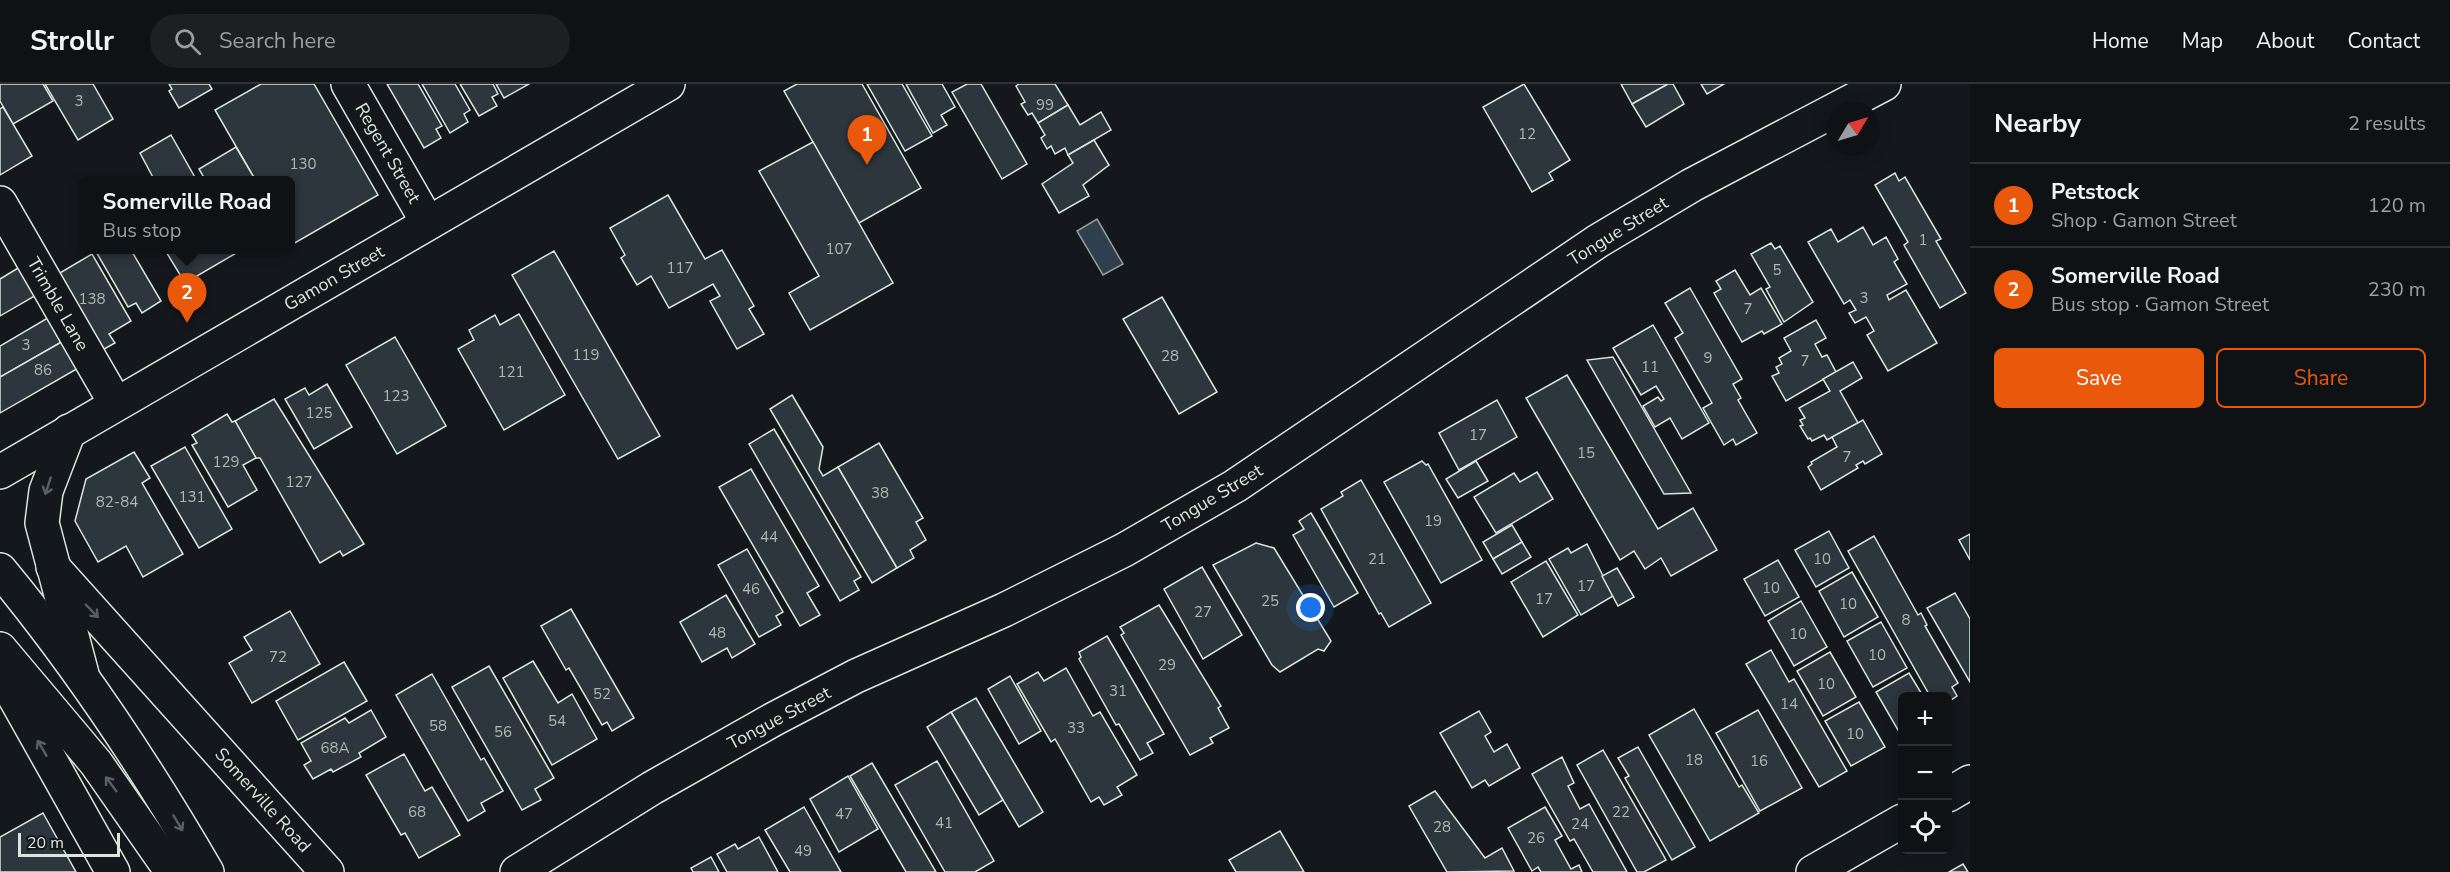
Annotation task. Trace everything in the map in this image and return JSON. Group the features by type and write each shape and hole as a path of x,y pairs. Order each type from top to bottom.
{"street":[{"name":"Regent Street","path":"348,84 428,223"},
{"name":"Gamon Street","path":"0,472 668,84"},
{"name":"Tongue Street","path":"517,872 652,788 774,719 856,676 1004,610 1114,555 1235,486 1598,241 1692,185 1884,84"},
{"name":"Trimble Lane","path":"0,203 116,404"},
{"path":"69,431 42,508 45,539 77,662 87,687"},
{"name":"Somerville Road","path":"53,567 327,872"},
{"path":"0,570 87,687 163,799 207,872"},
{"path":"0,650 96,763 172,872"},
{"path":"0,671 113,872"},
{"path":"1952,792 1970,782"},
{"path":"1813,872 1898,823"}],"water":[{"path":"1097,219 1123,264 1103,275 1077,231"}],"building":[{"path":"0,84 43,84 53,101 13,124 0,101"},
{"path":"45,84 93,84 113,119 78,140"},
{"path":"169,84 209,84 212,89 179,108 169,91 172,89"},
{"path":"261,84 314,84 378,195 295,243 295,176 253,176 215,110"},
{"path":"387,84 418,84 442,126 436,129 441,138 424,148"},
{"path":"422,84 455,84 470,110 464,114 468,122 450,133"},
{"path":"460,84 493,84 498,94 492,97 497,106 479,116"},
{"path":"496,84 529,84 504,98"},
{"path":"797,84 862,84 921,188 859,223 784,91"},
{"path":"867,84 902,84 932,136 905,151"},
{"path":"906,84 942,84 955,107 941,115 947,125 933,133"},
{"path":"967,84 981,84 1027,164 1002,179 952,92"},
{"path":"1019,84 1055,84 1068,105 1038,123 1032,113 1028,115 1021,104 1025,102 1016,86"},
{"path":"1524,84 1570,160 1549,173 1553,180 1532,192 1483,107"},
{"path":"1621,84 1668,84 1632,104"},
{"path":"1668,84 1673,84 1684,104 1646,127 1632,104"},
{"path":"1701,84 1724,84 1707,94"},
{"path":"1068,105 1080,125 1101,112 1111,130 1068,155 1065,148 1055,154 1051,146 1047,149 1041,138 1045,135 1038,123"},
{"path":"3,107 32,156 0,175 0,109"},
{"path":"171,135 194,176 152,176 140,153"},
{"path":"1094,140 1109,165 1083,185 1089,196 1059,213 1042,184 1073,163 1068,155"},
{"path":"813,142 893,283 810,330 789,293 819,276 759,171"},
{"path":"236,147 253,176 203,176 199,169"},
{"path":"1895,173 1899,181 1905,177 1941,239 1936,241 1966,293 1940,308 1904,245 1908,242 1875,185"},
{"path":"668,195 705,259 722,250 754,306 749,309 764,334 737,349 710,301 720,296 713,284 669,308 651,276 637,285 621,258 625,255 610,228"},
{"path":"1863,227 1873,245 1886,237 1898,259 1894,262 1907,284 1887,295 1889,300 1906,290 1937,343 1888,371 1867,335 1874,331 1866,317 1855,323 1849,313 1856,310 1850,300 1844,304 1808,242 1831,229 1838,242"},
{"path":"1771,243 1775,249 1780,246 1813,302 1784,322 1766,289 1770,287 1751,254"},
{"path":"554,251 660,436 618,459 512,275"},
{"path":"92,254 131,321 109,334 115,343 97,353 53,277"},
{"path":"97,254 133,254 161,301 142,313 136,303 128,307"},
{"path":"167,254 235,254 185,283"},
{"path":"28,262 45,290 0,316 0,279"},
{"path":"1735,270 1750,295 1761,288 1782,324 1764,334 1762,331 1742,342 1714,293 1721,289 1716,281"},
{"path":"1690,288 1742,379 1733,384 1741,398 1738,400 1757,433 1736,445 1733,439 1724,445 1703,408 1712,403 1675,338 1683,333 1665,303"},
{"path":"1162,297 1217,392 1179,414 1123,319"},
{"path":"519,314 565,395 504,430 458,349 474,340 469,330 495,315 500,325"},
{"path":"51,316 65,340 0,377 0,346"},
{"path":"1816,320 1826,338 1815,344 1822,357 1827,355 1836,372 1786,401 1772,376 1779,373 1776,367 1782,364 1779,358 1791,351 1784,338"},
{"path":"1653,325 1709,423 1682,439 1670,418 1655,427 1643,406 1658,397 1661,401 1664,399 1656,386 1641,395 1613,348"},
{"path":"395,337 446,426 397,454 346,365"},
{"path":"65,340 87,363 0,413 0,377"},
{"path":"1613,357 1691,493 1664,494 1587,360"},
{"path":"1853,362 1862,378 1840,391 1858,423 1827,440 1824,435 1812,441 1808,439 1800,426 1803,425 1800,420 1805,418 1799,408 1830,391 1823,379"},
{"path":"1567,375 1658,529 1693,508 1717,550 1671,576 1661,558 1645,569 1634,551 1620,560 1526,398"},
{"path":"327,384 352,427 314,449 285,399 305,388 309,395"},
{"path":"792,395 823,447 819,469 823,476 838,467 897,568 872,583 770,409"},
{"path":"274,399 364,544 343,556 340,551 320,563 260,458 256,458 235,421"},
{"path":"1497,400 1517,437 1459,470 1439,433"},
{"path":"227,414 232,422 235,421 256,458 243,465 257,490 228,507 192,445 197,443 192,435"},
{"path":"1863,420 1882,454 1865,464 1863,461 1856,465 1858,468 1821,490 1808,467 1812,464 1811,462 1837,447 1832,437"},
{"path":"774,429 861,577 854,581 859,590 840,601 749,444"},
{"path":"879,443 923,518 916,522 926,540 910,550 914,558 897,568 838,467"},
{"path":"185,447 232,529 199,548 151,466"},
{"path":"134,452 150,478 142,483 183,554 143,577 126,546 98,562 75,521 86,479"},
{"path":"1422,461 1428,464 1482,560 1441,583 1384,482"},
{"path":"1476,461 1488,481 1458,498 1446,479"},
{"path":"751,469 819,586 807,593 820,615 800,626 719,487"},
{"path":"1537,472 1553,499 1496,533 1474,497 1514,473 1520,482"},
{"path":"1361,480 1431,603 1389,627 1381,613 1379,614 1321,509 1343,496 1341,492"},
{"path":"1311,513 1358,593 1334,607 1293,535 1304,529 1299,521"},
{"path":"1512,525 1522,542 1493,559 1483,542"},
{"path":"1829,531 1849,568 1816,587 1795,550"},
{"path":"1970,534 1970,560 1959,540"},
{"path":"1874,536 1918,615 1921,613 1927,625 1925,626 1958,683 1952,687 1957,696 1952,699 1952,692 1928,692 1848,551"},
{"path":"1522,542 1531,557 1502,574 1493,559"},
{"path":"1256,543 1274,548 1331,641 1324,651 1318,649 1280,672 1272,665 1213,565"},
{"path":"1587,544 1613,596 1581,615 1549,559 1568,548 1571,553"},
{"path":"747,549 783,612 776,616 781,625 759,637 718,565"},
{"path":"1778,560 1799,597 1765,616 1744,579"},
{"path":"1546,561 1578,615 1543,637 1511,582"},
{"path":"1202,567 1242,635 1203,659 1164,589"},
{"path":"1617,568 1634,597 1618,606 1602,576"},
{"path":"1852,572 1878,617 1844,637 1819,591"},
{"path":"1955,593 1970,619 1970,682 1927,608"},
{"path":"726,595 755,644 732,658 727,648 702,662 680,622"},
{"path":"1801,601 1827,647 1794,666 1768,621"},
{"path":"1159,605 1221,706 1218,708 1229,728 1210,738 1213,743 1190,755 1121,635 1124,633 1120,627"},
{"path":"571,609 634,718 612,731 607,722 602,725 569,668 566,670 541,626"},
{"path":"290,611 320,664 252,703 229,663 252,650 244,637"},
{"path":"1881,622 1907,668 1873,687 1847,641"},
{"path":"1107,636 1164,734 1147,743 1153,753 1140,760 1119,724 1116,725 1079,659 1081,657 1079,652"},
{"path":"1771,650 1789,682 1794,679 1847,771 1819,787 1746,664"},
{"path":"1830,652 1856,697 1823,716 1797,671"},
{"path":"533,661 558,703 572,694 597,739 552,765 503,678"},
{"path":"344,662 367,701 298,740 276,701"},
{"path":"489,666 554,778 535,789 541,800 522,810 452,687"},
{"path":"1066,668 1093,716 1100,712 1137,775 1117,787 1122,795 1104,805 1099,797 1091,802 1055,739 1051,742 1017,684 1038,672 1044,681"},
{"path":"1909,673 1921,692 1898,692 1898,730 1876,692"},
{"path":"432,674 481,760 484,758 503,791 481,803 485,811 468,821 396,695"},
{"path":"1010,676 1041,731 1019,744 988,689"},
{"path":"976,698 1043,812 1019,827 951,712"},
{"path":"1859,702 1885,747 1851,766 1825,721"},
{"path":"1694,709 1739,787 1742,785 1759,813 1710,841 1649,735"},
{"path":"371,710 386,737 359,753 361,757 333,772 331,769 313,779 304,765 311,761 301,743 345,718 349,723"},
{"path":"1758,710 1802,788 1760,811 1716,733"},
{"path":"1479,711 1491,732 1485,736 1494,752 1507,744 1520,768 1489,786 1485,780 1472,788 1440,733"},
{"path":"951,712 1003,800 979,815 927,727"},
{"path":"1638,747 1695,847 1672,860 1625,778 1629,776 1618,758"},
{"path":"1603,750 1666,860 1644,872 1637,872 1577,765"},
{"path":"404,754 425,791 432,787 460,835 419,858 405,833 401,835 366,775"},
{"path":"1562,757 1574,783 1568,786 1580,809 1589,804 1627,872 1593,872 1574,839 1570,841 1532,774"},
{"path":"937,761 994,861 975,872 945,872 895,785"},
{"path":"872,763 936,872 906,872 850,776"},
{"path":"848,776 878,829 839,852 810,799"},
{"path":"1435,791 1485,858 1502,848 1514,871 1447,872 1409,806"},
{"path":"804,807 841,872 790,872 765,830"},
{"path":"1545,807 1562,836 1555,840 1571,869 1579,865 1582,872 1541,872 1538,867 1532,871 1508,828"},
{"path":"43,813 76,872 0,872 0,837"},
{"path":"1280,831 1304,872 1236,872 1229,860"},
{"path":"759,837 778,872 727,872 717,854 735,844 738,849"},
{"path":"711,857 719,872 693,872 691,868"},
{"path":"1963,864 1968,872 1949,872"}],"place":[{"name":"Petstock","path":"867,165"},
{"name":"Somerville Road","path":"187,323"}]}
